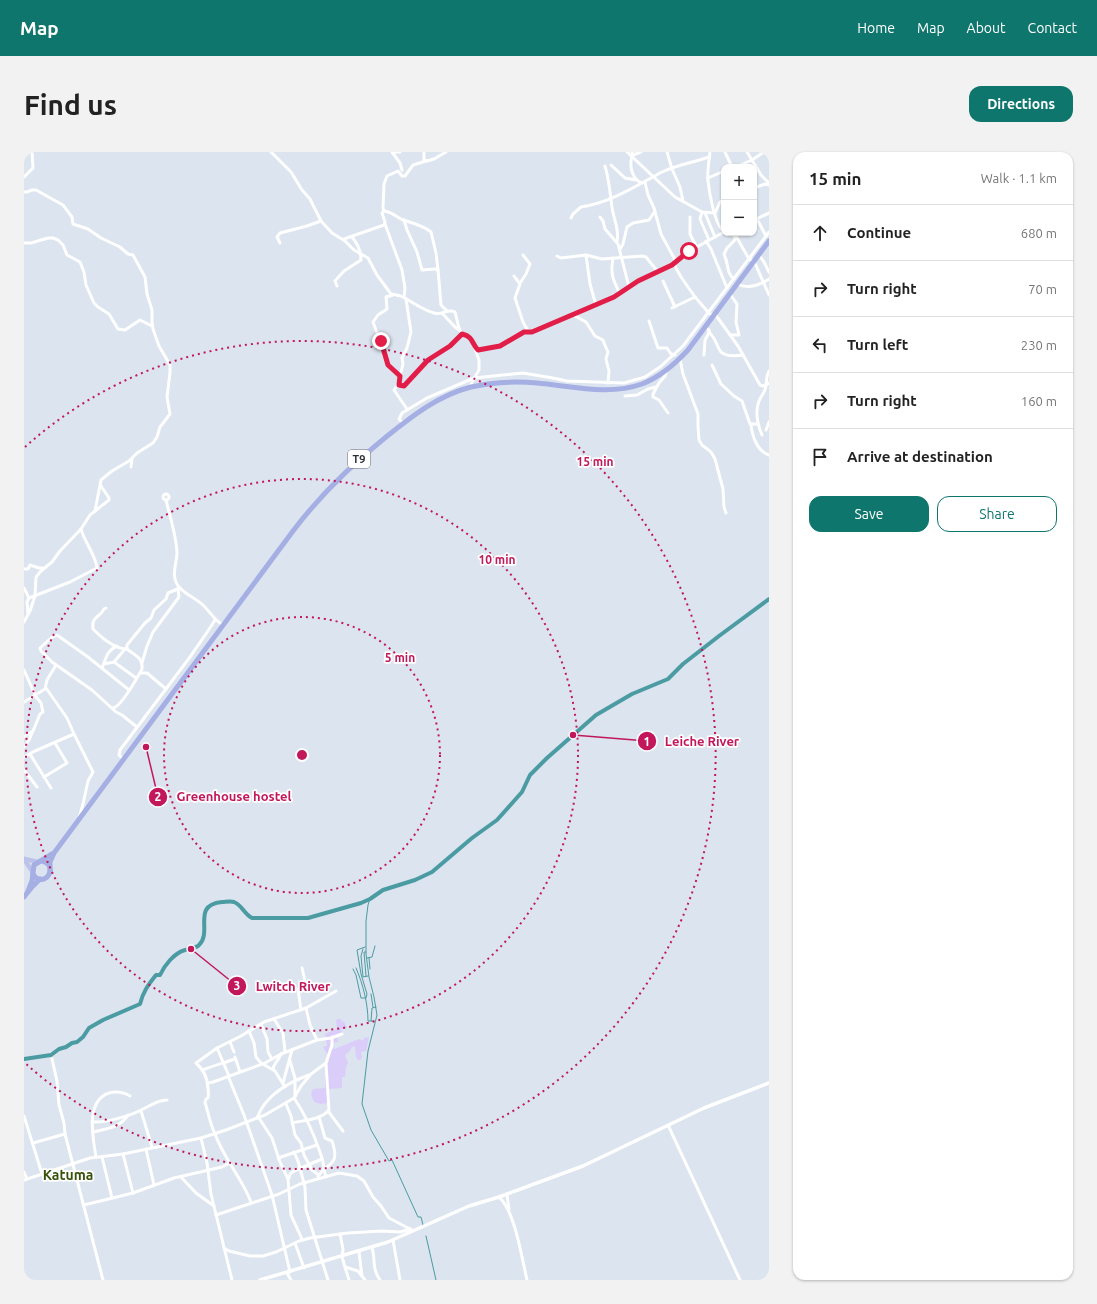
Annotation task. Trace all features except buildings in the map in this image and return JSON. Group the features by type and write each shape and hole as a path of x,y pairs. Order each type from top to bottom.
{"highway":[{"name":"T9","path":"24,897 40,879 48,876 50,862 54,853 293,531 319,498 357,461 414,414 443,397 470,387 514,381 594,390 615,389 642,384 666,370 680,359 714,315 728,291 751,260 758,255 769,241"},
{"name":"T9","path":"28,891 34,865 54,853"},
{"path":"40,862 48,864 50,870"},
{"path":"33,872 35,876 40,879"}],"main road":[{"path":"24,859 40,862"},
{"path":"24,859 33,872"}],"street":[{"path":"24,178 33,168 32,152"},
{"path":"272,152 291,172 322,221 334,235 344,239 360,254 368,258 389,292 393,295 405,298 432,313 438,314 452,310 455,312 462,334 469,336 478,352 480,367 470,387"},
{"path":"392,152 400,152"},
{"path":"392,152 400,163 400,171 402,176 405,176 410,167"},
{"path":"424,152 424,161"},
{"path":"399,385 403,364 402,358 407,348 411,332 402,270 383,215 385,179 389,174 424,161 434,159 446,152"},
{"path":"627,152 633,154 654,178 676,197 703,212 715,214"},
{"path":"633,154 641,152"},
{"path":"667,152 684,202"},
{"path":"710,152 708,178 715,214 721,229"},
{"path":"725,152 731,164"},
{"path":"747,152 761,175 769,184"},
{"path":"743,164 764,152"},
{"path":"633,154 631,168 634,178 637,181"},
{"path":"571,218 573,214 581,207 586,207 611,199 663,172 709,157"},
{"path":"611,165 625,178 643,183 655,211 661,234 681,277 695,297 708,312 714,315 730,335 760,385 768,384"},
{"path":"604,166 610,187 612,208 618,234 617,242"},
{"path":"708,178 721,172"},
{"path":"757,187 769,184"},
{"path":"24,192 36,190 56,201 64,206 72,217 74,224 120,246 128,254 133,255 145,276 147,294 152,310 152,326 159,346 170,365 167,397 170,414 160,427 156,440 137,453 132,459 107,474 101,480 95,511"},
{"path":"715,214 720,202 723,200"},
{"path":"384,211 390,212 431,232 436,253 441,305 447,311"},
{"path":"620,249 623,244 627,227 633,223 649,220 655,211"},
{"path":"703,212 715,237"},
{"path":"703,212 700,219 711,249 728,291 737,304 736,320 739,335 730,335"},
{"path":"757,218 769,213"},
{"path":"600,217 603,221 604,229 617,242 620,249 629,287"},
{"path":"690,217 690,234 696,246"},
{"path":"404,220 417,252 422,270 438,270"},
{"path":"280,243 277,237 280,233 322,221"},
{"path":"757,222 766,236"},
{"path":"344,239 386,224"},
{"path":"751,260 769,232"},
{"path":"478,352 504,345 522,334 532,332 620,294 629,287 675,263 696,246 721,233"},
{"path":"736,236 751,260 769,295"},
{"path":"736,236 724,254 728,263 728,274 736,282 746,287 763,283 769,279"},
{"path":"337,286 335,281 344,271 360,261 361,257 357,243 352,237"},
{"path":"24,244 48,238 58,240 67,255 80,262 84,272 86,285 94,303 109,314 118,329 125,330 140,320 152,326"},
{"path":"524,255 530,264 520,283 515,298 528,332"},
{"path":"556,256 561,258 586,255 602,259 646,257 658,272"},
{"path":"586,255 590,284 596,305"},
{"path":"758,255 764,262 769,272"},
{"path":"613,258 612,277 620,294"},
{"path":"514,276 520,283"},
{"path":"663,281 674,308 695,297"},
{"path":"402,424 398,419 407,409 440,392 474,378 523,373 567,381 624,383 644,377 675,355 708,312 728,291"},
{"path":"393,295 386,297 387,309 378,315 373,322 388,365 400,376"},
{"path":"442,313 454,326 460,330"},
{"path":"574,313 575,316 586,322 595,336 603,340 608,352 606,359 609,371 608,382"},
{"path":"649,321 658,348 667,348 671,354 675,355"},
{"path":"705,327 715,339 718,349 722,353 733,356 743,355"},
{"path":"704,354 705,340 709,332"},
{"path":"407,409 394,388 399,385 402,386 407,384 428,360 450,346 462,334"},
{"path":"680,359 682,374 698,414 699,440 702,445 711,452 715,459 723,489 724,507 726,513"},
{"path":"712,365 721,384 742,401 751,424 752,434 757,446 764,454 769,455"},
{"path":"666,370 666,376 659,382 653,396 658,399 668,413"},
{"path":"762,435 757,424 756,413 760,398 768,384 766,380 769,371"},
{"path":"625,396 637,395 648,389 656,387"},
{"path":"766,430 769,422"},
{"path":"751,424 757,424"},
{"path":"131,467 132,459"},
{"path":"24,622 34,596 36,577 81,530 89,517 109,500 100,484"},
{"path":"113,708 118,706 140,673 147,646 153,632 179,597 179,588 174,572 176,545 166,500"},
{"path":"29,598 70,582 96,568 94,558 83,538 81,530"},
{"path":"24,569 28,569 30,565 45,568"},
{"path":"24,588 29,598 27,603 27,615"},
{"path":"179,588 198,600 215,620 223,625"},
{"path":"104,664 114,662 126,649 127,645 145,623 151,618 154,610 166,600 168,593 179,588"},
{"path":"106,608 95,619 93,627 102,638 126,649 138,657 142,662"},
{"path":"123,759 119,755 119,752 137,726 152,710 190,658 215,620"},
{"path":"129,690 85,654 55,634 40,650 56,665 92,690 137,726"},
{"path":"102,668 110,651 117,646"},
{"path":"114,662 136,678"},
{"path":"56,665 47,680 46,688 67,718 93,772 88,781 79,819"},
{"path":"142,668 166,689"},
{"path":"24,670 41,703 43,712 40,714 36,728 24,747"},
{"path":"140,673 147,673"},
{"path":"24,702 46,688"},
{"path":"24,738 32,733"},
{"path":"24,757 74,734"},
{"path":"44,777 67,763 55,743"},
{"path":"30,754 51,788"},
{"path":"24,770 37,787"},
{"path":"301,1010 298,989 306,985 302,968"},
{"path":"251,1202 245,1186 214,1134 205,1102 209,1096 208,1082 203,1070 196,1063 217,1048 249,1032 260,1024 306,1008 336,991"},
{"path":"306,1008 310,1025 317,1040"},
{"path":"274,1019 283,1032 285,1052"},
{"path":"260,1024 267,1039 268,1052 276,1062"},
{"path":"249,1032 254,1043 255,1054 261,1063 273,1069 284,1085"},
{"path":"208,1082 213,1082 261,1063 265,1063 285,1052 317,1040 332,1038 342,1034"},
{"path":"292,1123 319,1117 326,1114 328,1111 330,1101 326,1064 329,1057 332,1038"},
{"path":"230,1042 234,1052"},
{"path":"217,1048 272,1195 291,1280"},
{"path":"284,1085 292,1050"},
{"path":"273,1069 281,1054"},
{"path":"203,1070 218,1064 224,1064 235,1058 240,1072"},
{"path":"52,1059 65,1134 103,1280"},
{"path":"290,1061 294,1070 295,1098 307,1120 317,1145 326,1176"},
{"path":"258,1118 261,1107 284,1085 311,1074 326,1064"},
{"path":"24,1172 26,1180 96,1157 123,1154 202,1138 214,1134 258,1118 286,1104 295,1098 301,1086 311,1074"},
{"path":"260,1280 359,1252 393,1240 469,1206 499,1198 582,1166 704,1108 769,1083"},
{"path":"96,1157 92,1122 96,1105 100,1097 116,1092 123,1092 130,1096"},
{"path":"92,1122 128,1115 141,1111 156,1102 167,1100"},
{"path":"286,1104 295,1135 303,1149 304,1155 314,1172 319,1175"},
{"path":"141,1111 152,1147"},
{"path":"328,1111 343,1131"},
{"path":"93,1132 106,1130 116,1126 123,1122 128,1115"},
{"path":"24,1116 42,1174"},
{"path":"316,1179 324,1169 331,1165 335,1154 332,1141 325,1138 319,1117"},
{"path":"258,1118 272,1138 278,1158 288,1178 292,1215 302,1240"},
{"path":"668,1125 740,1280"},
{"path":"33,1143 65,1134"},
{"path":"202,1138 210,1189 232,1280"},
{"path":"278,1158 317,1145"},
{"path":"146,1149 154,1185"},
{"path":"294,1152 304,1183 306,1193 305,1206 316,1237 328,1280"},
{"path":"123,1154 132,1193"},
{"path":"102,1156 105,1175 112,1198"},
{"path":"288,1178 292,1172 322,1159"},
{"path":"84,1205 132,1193 181,1176 222,1167 230,1163"},
{"path":"216,1215 229,1212 251,1202 279,1194 304,1183 338,1173 359,1177 365,1182 372,1197 381,1206 389,1218 410,1229"},
{"path":"181,1176 196,1193 214,1206"},
{"path":"153,1179 159,1184"},
{"path":"507,1195 509,1211 527,1280"},
{"path":"499,1198 509,1211"},
{"path":"224,1248 235,1253 257,1256 273,1254 302,1240 316,1237 382,1231 400,1232 410,1229 420,1229"},
{"path":"340,1234 343,1249 342,1257 349,1280"},
{"path":"393,1240 400,1280"},
{"path":"295,1243 304,1268"},
{"path":"372,1248 374,1252 374,1266 380,1280"},
{"path":"359,1252 362,1276 364,1280"},
{"path":"345,1267 354,1269 362,1276"}],"shaded area":[{"path":"341,1019 342,1022 344,1021 347,1028 341,1029 343,1035 337,1036 338,1042 331,1043 331,1049 338,1048 360,1039 363,1041 364,1038 369,1037 366,1051 361,1052 362,1058 360,1060 356,1057 355,1046 352,1047 345,1055 348,1063 345,1077 342,1077 342,1088 329,1089 330,1098 327,1103 321,1104 314,1102 311,1094 313,1089 325,1088 325,1079 328,1071 327,1065 329,1061 327,1058 328,1055 323,1047 327,1046 325,1034 337,1029 336,1020"}],"waterway":[{"path":"24,1059 51,1055 59,1049 77,1042 83,1037 89,1028 103,1020 140,1004 148,985 156,975 160,975 170,960 177,954 199,945 203,940 205,913 207,908 213,904 234,902 252,918 308,918 361,903 383,890 415,880 432,872 472,838 497,820 522,792 530,775 596,715 632,694 668,679 683,664 769,599"},
{"path":"370,899 366,921 366,954 377,1015 368,1051 362,1104 371,1130 389,1161 392,1160 418,1217 421,1217 423,1225"},
{"path":"367,958 372,957 375,946"},
{"path":"365,947 357,950 361,974 367,994 366,998"},
{"path":"363,949 361,956 363,977 368,976"},
{"path":"366,952 364,952 366,976"},
{"path":"369,958 370,969"},
{"path":"356,968 365,994 368,1021 374,1021"},
{"path":"353,969 356,975 361,998 365,998"},
{"path":"371,994 373,1007"},
{"path":"371,1021 372,1008 376,1007"},
{"path":"426,1236 436,1280"}],"place":[{"name":"Leiche River","path":"573,735"},
{"name":"Greenhouse hostel","path":"146,747"},
{"name":"Lwitch River","path":"191,949"}],"district":[{"name":"Katuma","path":"68,1175"}],"route":[{"path":"381,341 388,365 400,376 399,385 404,386 428,360 458,340 462,334 471,338 473,344 478,350 504,345 524,332 532,332 620,294 638,281 672,265 689,251"}]}
